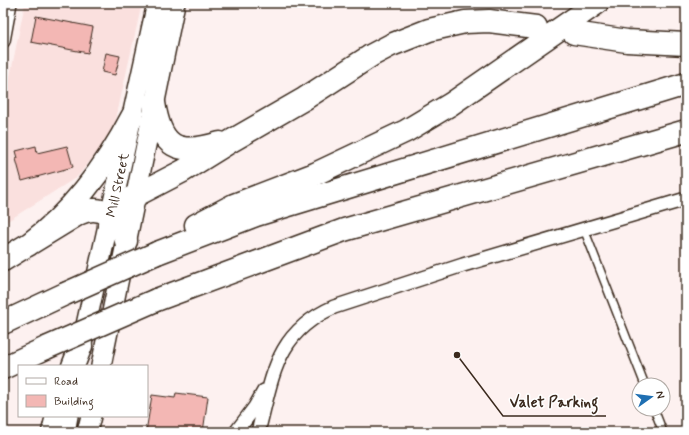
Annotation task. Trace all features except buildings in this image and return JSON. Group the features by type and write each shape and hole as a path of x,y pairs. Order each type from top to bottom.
{"highway":[{"path":"158,252 178,236 218,213 355,156 422,122 475,88 597,3"},
{"path":"111,219 123,204 136,195 183,171 233,140 304,100 372,55 410,37 441,26 465,22 489,21 536,27"},
{"path":"574,33 634,42 686,44"},
{"path":"3,323 158,252 256,215 686,84"},
{"path":"154,103 158,125 161,132 168,141 179,147 198,149 233,140"},
{"path":"28,245 55,222 88,187 112,154 132,117"},
{"path":"3,368 156,300 261,259 365,223 686,131"},
{"path":"3,260 82,212 97,210 111,219 122,228 126,241"},
{"path":"74,365 79,356"},
{"path":"53,432 57,417"}],"main road":[{"name":"Mill Street","path":"79,356 111,219 157,3"},
{"name":"Mill Street","path":"101,365 175,3"},
{"path":"65,432 68,417"},
{"path":"88,432 91,417"}],"street":[{"path":"3,41 7,11"},
{"path":"236,432 255,407 284,347 296,332 314,317 329,310 463,265 686,199"},
{"path":"258,432 277,364"}],"lane":[{"path":"584,229 642,377"},
{"path":"657,417 663,432"}],"shaded area":[{"path":"25,3 142,3 115,123 104,144 77,177 3,224 3,111"}],"place":[{"name":"Valet Parking","path":"457,355"}]}
